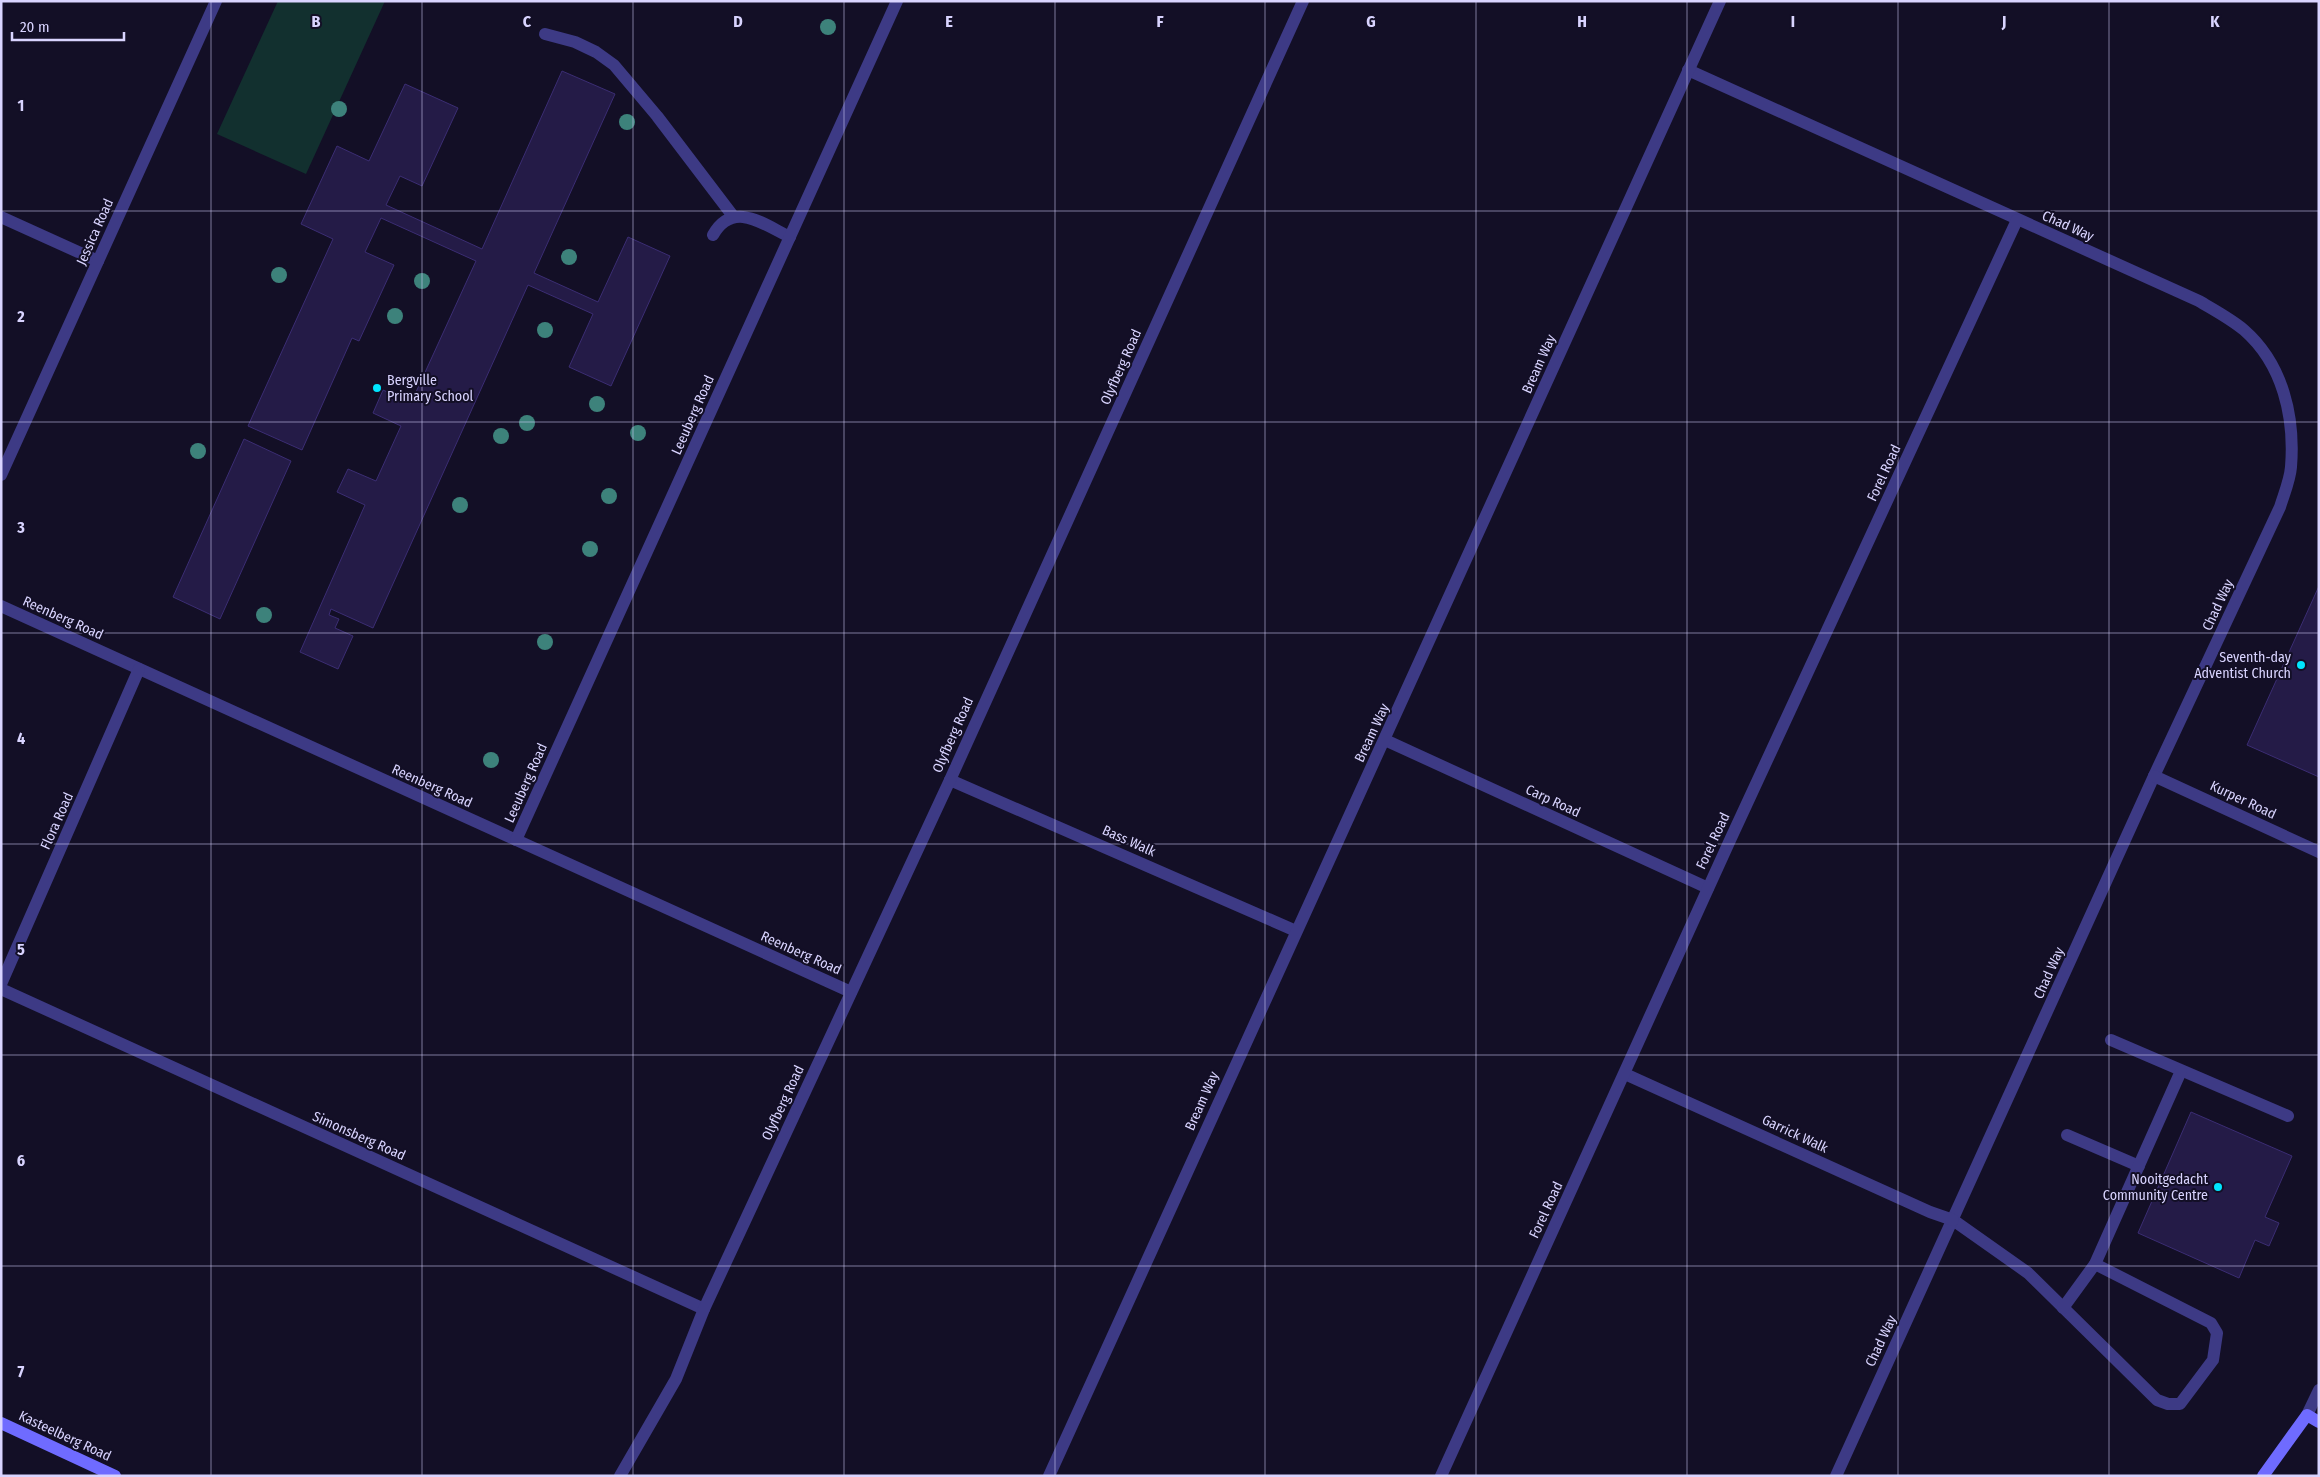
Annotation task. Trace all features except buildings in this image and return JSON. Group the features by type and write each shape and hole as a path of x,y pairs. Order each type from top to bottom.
{"street":[{"name":"Jessica Road","path":"1,475 216,1"},
{"name":"Leeuberg Road","path":"516,840 897,1"},
{"name":"Olyfberg Road","path":"620,1476 676,1379 704,1309 950,780 1303,1"},
{"name":"Bream Way","path":"1049,1476 1720,1"},
{"path":"545,34 576,42 596,52 614,65 657,116 734,216"},
{"name":"Chad Way","path":"1688,70 2200,301 2244,331 2263,353 2276,374 2286,396 2290,431 2291,468 2280,507 2154,776 1954,1220 1836,1476"},
{"path":"1,216 98,261"},
{"path":"713,235 718,226 734,216 750,218 790,237"},
{"name":"Forel Road","path":"1441,1476 1708,888 2017,220"},
{"name":"Reenberg Road","path":"1,606 851,992"},
{"name":"Flora Road","path":"1,984 139,669"},
{"name":"Carp Road","path":"1385,740 1708,888"},
{"name":"Kurper Road","path":"2154,776 2319,852"},
{"name":"Bass Walk","path":"950,780 1296,931"},
{"name":"Simonsberg Road","path":"1,989 704,1309"},
{"path":"2110,1040 2288,1116"},
{"path":"2063,1308 2095,1264 2182,1071"},
{"name":"Garrick Walk","path":"1625,1074 1930,1212 1954,1220 2028,1273 2156,1400 2168,1404 2180,1404 2213,1360 2217,1333 2211,1323 2095,1264"},
{"path":"2067,1135 2139,1166"},
{"path":"2263,1476 2307,1415 2319,1390"},
{"path":"2307,1415 2319,1422"},
{"name":"Kasteelberg Road","path":"1,1423 115,1476"}],"green space":[{"path":"278,1 385,1 306,174 217,134"}],"place":[{"name":"Bergville Primary School","path":"377,388"},
{"name":"Seventh-day Adventist Church","path":"2301,665"},
{"name":"Nooitgedacht Community Centre","path":"2218,1187"}]}
